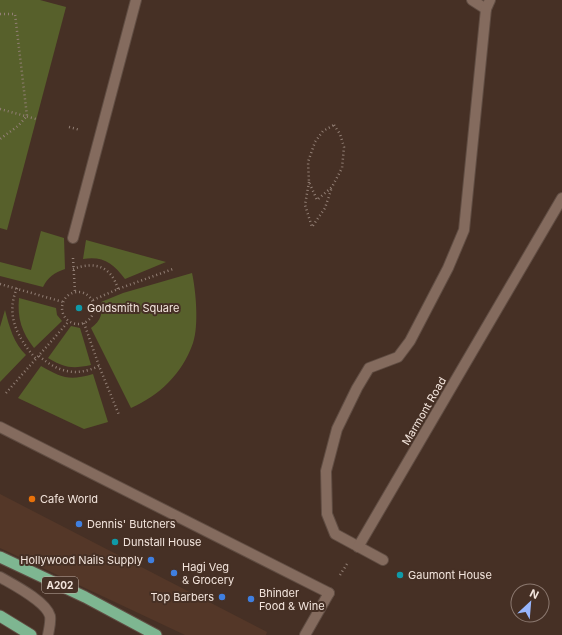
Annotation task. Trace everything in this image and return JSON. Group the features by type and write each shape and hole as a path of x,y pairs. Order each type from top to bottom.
{"highway":[{"name":"A202","path":"0,557 85,597 156,635"},
{"path":"0,616 31,635"}],"street":[{"path":"73,238 136,0"},
{"path":"383,560 334,534 327,514 326,471 337,429 357,388 369,368 398,357 410,341 448,268 464,230 488,4 472,0"},
{"name":"Marmont Road","path":"358,547 562,198"},
{"path":"0,427 329,593 305,635"},
{"path":"0,577 42,605 50,615 50,628 48,635"}],"path":[{"path":"0,14 15,14 27,116 18,126 0,139"},
{"path":"0,109 36,119"},
{"path":"334,125 340,134 344,147 342,168 332,187 325,208 312,227 305,206 309,182 308,162 315,142 323,131 334,125"},
{"path":"309,182 317,200 332,187"},
{"path":"73,238 75,292"},
{"path":"73,269 83,265 93,264 103,268 112,275 118,289"},
{"path":"93,300 118,289 173,269"},
{"path":"0,284 63,302"},
{"path":"17,288 12,303 13,321 26,347 36,359"},
{"path":"75,292 85,293 93,300 94,305 92,316 84,323 74,324 69,321 63,312 63,302 66,297 75,292"},
{"path":"6,393 69,321"},
{"path":"84,323 119,416"},
{"path":"39,356 56,368 66,372 78,373 91,370 99,366"},
{"path":"329,593 358,547"}],"shaded area":[{"path":"0,494 267,632 266,635 185,635 0,548"}],"green space":[{"path":"0,0 40,0 66,7 7,230 0,228"},
{"path":"41,231 64,238 65,269 52,276 43,287 0,276 0,262 31,270"},
{"path":"86,240 166,262 125,279 112,265 107,262 90,258 83,259"},
{"path":"192,273 196,299 196,327 193,343 183,364 169,382 151,397 131,408 91,328 99,320 102,310 101,302 123,293"},
{"path":"19,298 56,308 57,315 62,321 34,348 26,337 21,325"},
{"path":"5,310 15,340 26,355 0,382 0,327"},
{"path":"71,326 80,328 91,365 69,367 48,358"},
{"path":"41,366 60,376 72,378 93,374 108,422 84,429 18,398"}],"place":[{"name":"Goldsmith Square","path":"79,308"},
{"name":"Cafe World","path":"32,499"},
{"name":"Dennis' Butchers","path":"79,524"},
{"name":"Dunstall House","path":"115,542"},
{"name":"Hollywood Nails Supply","path":"151,560"},
{"name":"Hagi Veg & Grocery","path":"174,573"},
{"name":"Gaumont House","path":"400,575"},
{"name":"Top Barbers","path":"222,597"},
{"name":"Bhinder Food & Wine","path":"251,599"}]}
